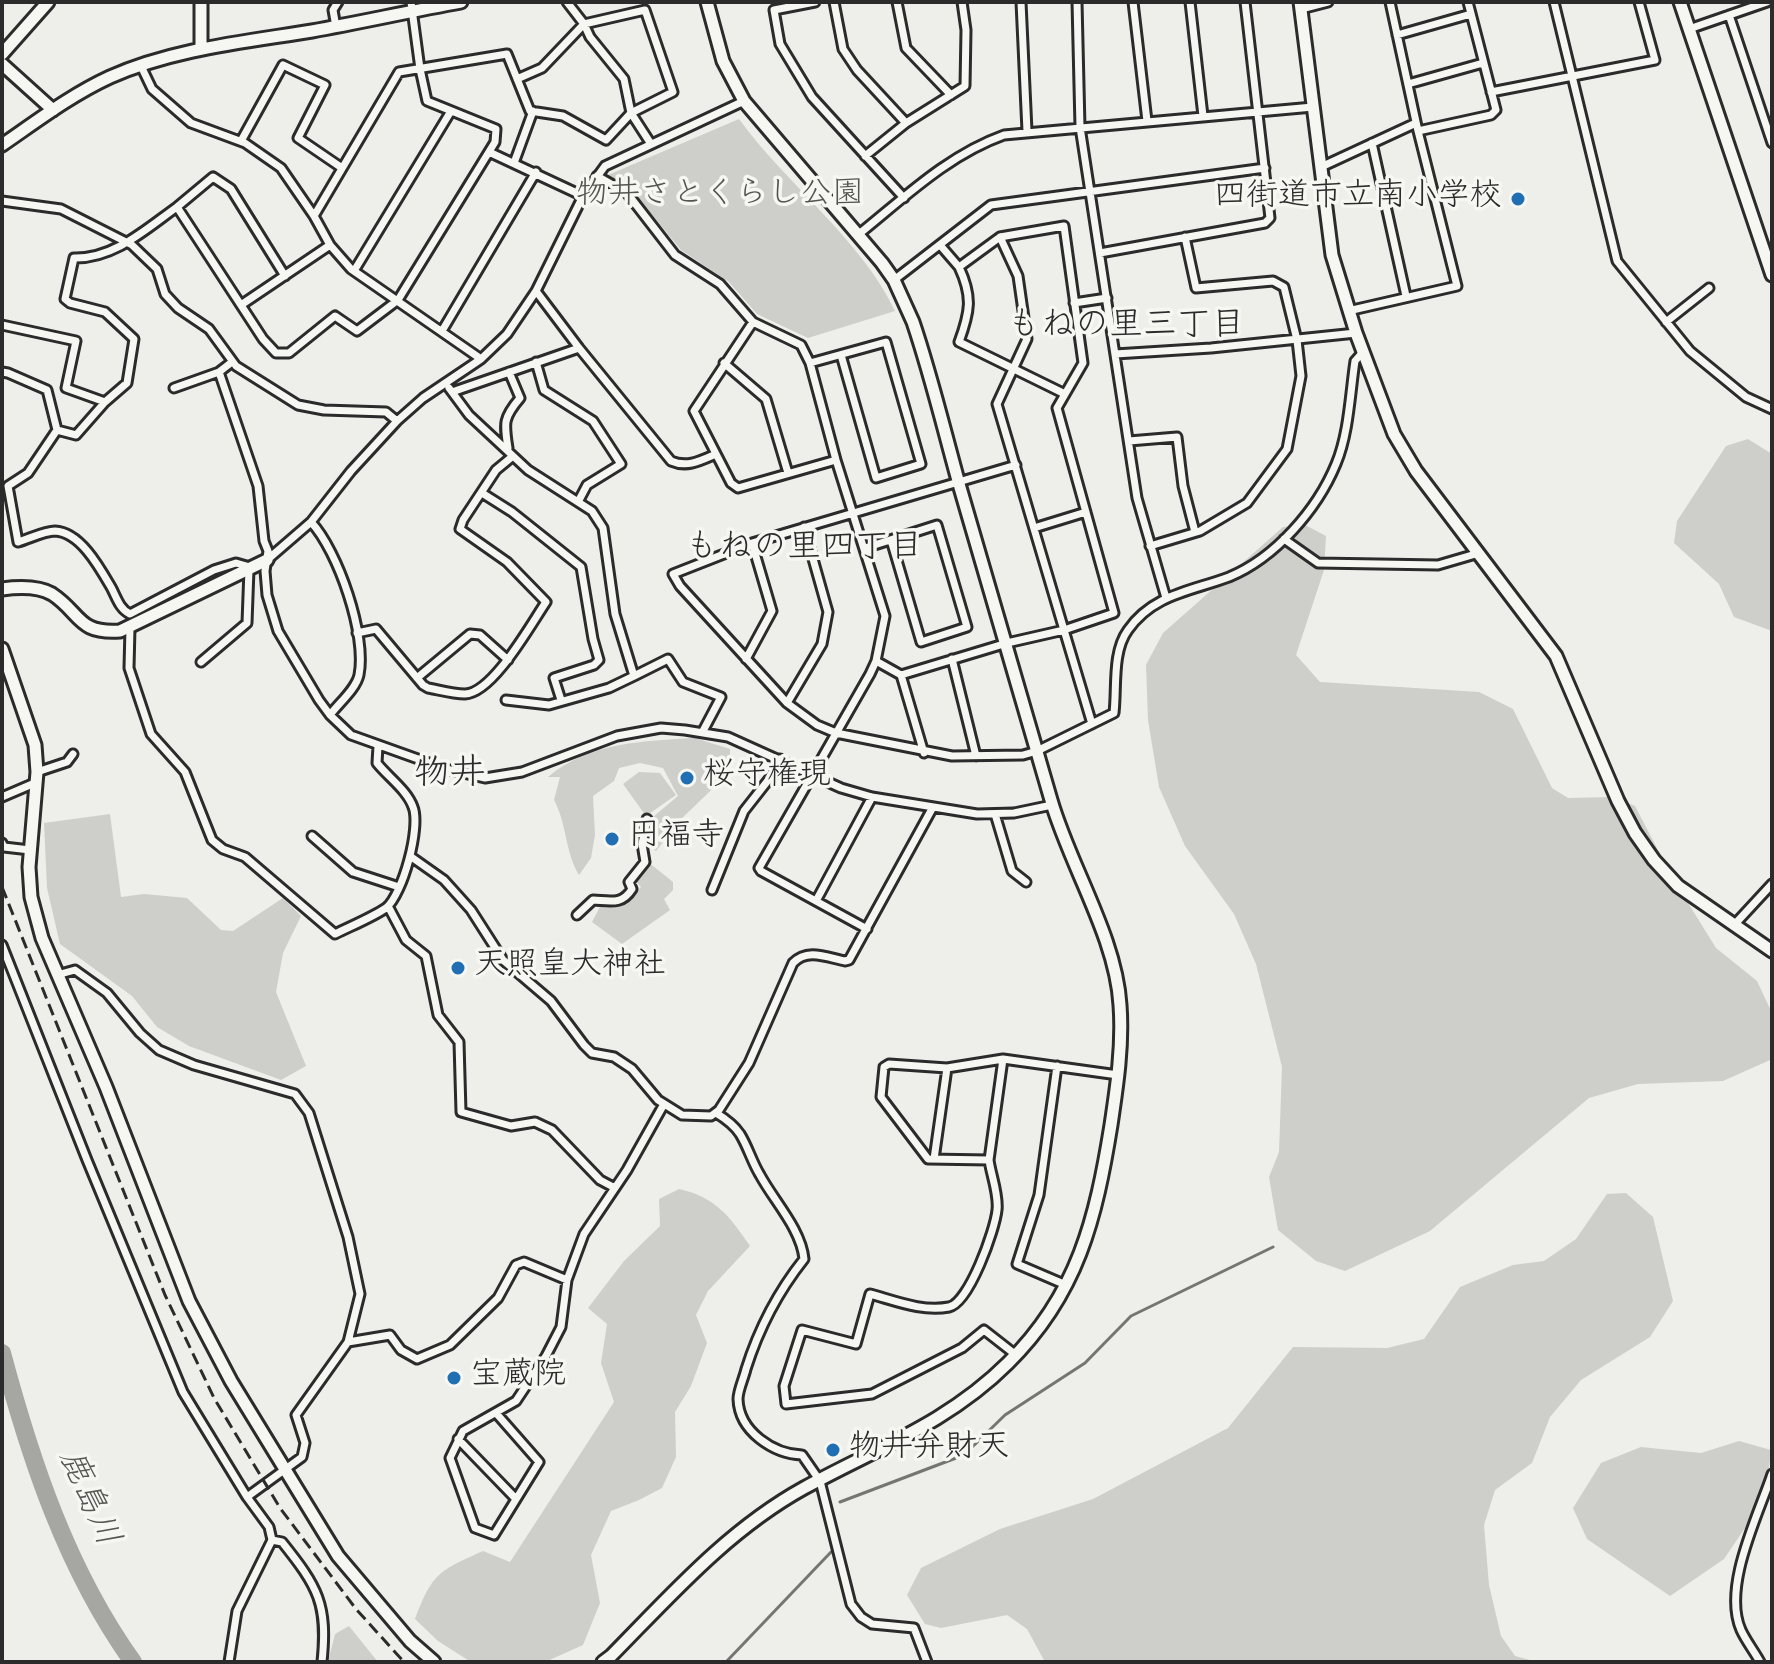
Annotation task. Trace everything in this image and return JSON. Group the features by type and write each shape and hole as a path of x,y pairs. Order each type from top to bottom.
{"street":[{"path":"2,54 48,2"},
{"path":"201,2 201,49"},
{"path":"336,27 333,10 338,2"},
{"path":"2,145 53,110 110,77 141,66 201,49 336,27 411,6 461,2"},
{"path":"567,2 624,79 631,113 651,144"},
{"path":"603,1662 745,1525 948,1413 980,1390 1016,1355 1036,1332 1066,1285 1087,1238 1100,1193 1118,1075 1120,1003 1115,970 1052,805 921,346 894,280 859,234 744,101 723,61 707,2"},
{"path":"815,2 774,10 780,44 812,97 904,198"},
{"path":"834,2 843,49 857,70 906,123"},
{"path":"897,2 906,48 951,95"},
{"path":"865,156 906,123 965,86 966,30 962,2"},
{"path":"1021,2 1027,131"},
{"path":"1077,2 1080,127 1137,498 1166,598"},
{"path":"1133,2 1147,121"},
{"path":"1190,2 1203,116"},
{"path":"1100,253 1268,220 1271,215 1245,2"},
{"path":"1328,2 1301,5 1332,255 1348,311 1400,447 1556,656 1618,801 1654,860 1678,886 1772,951"},
{"path":"1348,311 1457,286 1417,127 1390,2"},
{"path":"1321,167 1372,143 1417,127 1491,115 1496,110 1468,2"},
{"path":"1554,2 1617,261 1679,340 1723,381 1746,397 1772,409"},
{"path":"1491,92 1655,60 1639,2"},
{"path":"1680,2 1772,275"},
{"path":"1689,29 1767,2"},
{"path":"177,207 276,353 289,353 335,316 357,331 398,300 495,142 496,129 427,101 411,6"},
{"path":"314,216 399,72 507,54 517,79 530,111 563,116 606,140 631,113 673,92 645,10 584,24 542,68 517,79"},
{"path":"1397,35 1471,14"},
{"path":"1729,15 1772,143"},
{"path":"1408,84 1483,63"},
{"path":"2,64 53,110"},
{"path":"241,141 283,65 325,85 298,138 342,168"},
{"path":"141,66 152,89 191,123 241,141 281,168 330,245 354,271 481,359"},
{"path":"2,589 18,587 49,592 86,627 108,632 130,628 267,560 311,522 351,471 397,421 481,359 507,334 536,291 583,196 605,166 744,101"},
{"path":"859,234 970,149 1004,135 1313,107"},
{"path":"354,271 451,111"},
{"path":"514,163 533,111"},
{"path":"1372,143 1406,296"},
{"path":"489,152 583,196"},
{"path":"894,280 991,205 1265,168"},
{"path":"442,331 536,172"},
{"path":"597,176 627,193 675,255 720,284 753,322 801,345 810,363 836,460 885,616 876,661 759,868 867,929"},
{"path":"57,430 76,435 105,402 127,383 134,339 105,312 65,299 74,258 92,258 128,242 213,177 231,189 285,276"},
{"path":"2,201 61,209 128,242 157,269 165,294 178,308 209,329 236,366 298,405 324,410 386,412 397,421"},
{"path":"901,675 1114,613 1057,408 1083,363 1064,226 1000,237 959,267"},
{"path":"1000,237 1018,276 1027,339 997,404 1092,724"},
{"path":"1150,546 1195,532 1247,503 1287,449 1301,376 1297,340 1281,284 1273,281 1196,288 1185,237"},
{"path":"241,305 330,245"},
{"path":"940,245 959,267 965,280 970,312 959,342 1065,394"},
{"path":"1666,322 1709,288"},
{"path":"536,291 674,463 696,464 716,454"},
{"path":"1074,303 1107,298"},
{"path":"753,322 694,411 735,488 836,460"},
{"path":"2,325 76,341 66,388 105,402"},
{"path":"1115,354 1356,333"},
{"path":"810,363 886,342 921,464 876,478 841,355"},
{"path":"452,392 579,348"},
{"path":"1016,465 752,543 673,574 680,586 787,703 817,725 836,733 924,753 976,756 1023,755 1037,751 1114,713 1116,667 1126,632 1149,608 1166,598 1231,576 1284,539 1307,513 1336,464 1355,361 1363,352"},
{"path":"174,388 219,372 232,362"},
{"path":"536,362 544,390 593,421 621,464 587,485 578,502"},
{"path":"724,363 766,399 788,473"},
{"path":"2,372 47,390 57,430 28,473 8,486 18,542 54,531 65,534 89,554 124,611 130,614 214,570 236,563 251,568"},
{"path":"219,372 258,486 267,560 267,595 278,631 330,715 351,735 470,776 485,778 522,772 617,736 661,728 703,731 728,737 811,776 872,797 977,814 1052,805"},
{"path":"508,448 504,426 506,414 520,398 509,372"},
{"path":"446,383 469,415 508,448 528,470 592,511 603,528 615,614 634,676"},
{"path":"1129,441 1177,437 1183,486 1195,532"},
{"path":"357,633 376,629 428,688 465,694 475,692 503,668 546,602 507,562 460,529 496,470 513,456"},
{"path":"482,493 512,512 581,567 599,660 594,665 554,678 561,700"},
{"path":"1034,528 1086,512"},
{"path":"311,522 331,548 351,604 357,633 359,676 330,715"},
{"path":"865,548 937,525 967,627 921,642 891,540"},
{"path":"787,703 822,644 828,612 804,527"},
{"path":"1284,539 1318,563 1438,565 1479,553"},
{"path":"746,659 772,611 752,543"},
{"path":"201,662 247,623 251,568"},
{"path":"130,628 129,668 151,734 185,772 212,840 223,849 245,857 335,934 388,906 399,887 410,856 414,808 377,763 378,746"},
{"path":"417,678 470,634 480,635 508,660"},
{"path":"2,649 34,741 37,777 30,850 31,897 42,938 106,1087 189,1301 231,1381 338,1556 410,1641 434,1662"},
{"path":"506,700 549,705 609,688 668,659 683,682 721,697 703,731"},
{"path":"952,659 976,756"},
{"path":"876,661 901,675 924,753"},
{"path":"133,712 146,719"},
{"path":"2,797 67,762 73,754"},
{"path":"712,890 744,811 773,774 780,759"},
{"path":"816,901 872,797"},
{"path":"410,856 444,880 471,910 503,960 551,1001 592,1053 614,1057 632,1069 664,1104 689,1117 711,1116 749,1063 793,963 809,954 849,960 933,807"},
{"path":"995,814 1012,871 1026,882"},
{"path":"577,915 593,900 619,902 626,898 632,889 629,882 645,862 642,844 647,819"},
{"path":"312,836 353,872 399,887"},
{"path":"2,843 4,847 30,850"},
{"path":"1735,924 1772,884"},
{"path":"388,906 406,940 426,956 438,1015 459,1042 461,1112 511,1126 535,1122 552,1130 600,1180 615,1188"},
{"path":"2,945 183,1392 247,1497 269,1527 272,1540 237,1611 229,1662"},
{"path":"57,975 75,970 107,993 140,1033 159,1050 194,1065 295,1094 309,1113 356,1269 360,1294 348,1342 296,1415 305,1443 304,1450 297,1462 247,1497"},
{"path":"989,1160 928,1159 881,1097 884,1067 889,1064 947,1068 1003,1059 1118,1075"},
{"path":"1003,1059 989,1160 997,1209 983,1255 962,1298 953,1307 921,1308 870,1294 856,1344 802,1330 784,1386 786,1404 872,1394 962,1348 984,1330 1016,1355"},
{"path":"1057,1066 1039,1195 1017,1264 1066,1285"},
{"path":"934,1159 947,1068"},
{"path":"496,1413 539,1462 494,1535 475,1528 450,1458 463,1431 516,1401 556,1340 564,1315 567,1280 584,1234 664,1104"},
{"path":"716,1113 728,1120 739,1133 760,1176 787,1218 804,1259 774,1301 756,1339 738,1398 741,1412 755,1435 785,1454 802,1455 820,1481 851,1604 861,1617 872,1624 914,1628 927,1662"},
{"path":"348,1342 390,1335 401,1350 417,1359 450,1345 498,1298 516,1265 524,1262 567,1280"},
{"path":"458,1439 516,1499"},
{"path":"1760,1662 1740,1628 1735,1601 1737,1576 1772,1474"},
{"path":"272,1540 282,1542 304,1569 320,1603 326,1635 322,1662"}],"green space":[{"name":"物井さとくらし公園","path":"739,119 863,260 895,311 808,338 757,314 729,282 681,250 630,188 608,175"},
{"path":"1748,439 1772,454 1772,631 1734,617 1719,584 1674,543 1677,521 1726,446"},
{"path":"1305,525 1326,536 1324,570 1296,655 1320,682 1479,692 1513,709 1552,788 1568,798 1613,797 1635,806 1672,877 1716,948 1757,981 1772,1013 1770,1060 1723,1081 1638,1084 1589,1098 1430,1231 1345,1271 1316,1261 1278,1230 1269,1177 1279,1152 1282,1067 1256,964 1234,914 1185,846 1159,787 1148,720 1146,665 1163,633 1283,527"},
{"path":"695,738 730,749 730,772 680,820 656,851 647,844 653,817 678,796 663,768 640,763 619,768 614,781 593,796 595,835 591,858 579,875 554,800 560,777 548,777 564,765 599,750 637,742"},
{"path":"639,772 660,773 676,795 646,816 623,784"},
{"path":"110,814 121,897 144,894 187,898 221,930 233,931 283,898 301,916 283,953 276,992 306,1066 281,1080 189,1046 157,1027 132,996 60,944 47,888 44,823"},
{"path":"648,862 673,882 673,890 664,899 670,910 622,944 592,922 602,903 620,905 632,897 641,887 634,879"},
{"path":"679,1189 703,1197 721,1210 750,1246 708,1291 696,1315 707,1343 691,1386 675,1412 676,1457 662,1488 611,1511 591,1555 600,1603 583,1645 545,1662 471,1662 438,1641 415,1619 421,1603 439,1575 483,1551 510,1562 614,1402 601,1363 607,1324 588,1308 624,1261 660,1226 659,1199"},
{"path":"1626,1193 1653,1217 1673,1301 1650,1337 1581,1380 1550,1417 1532,1463 1495,1490 1484,1525 1489,1585 1501,1636 1515,1656 1537,1662 1045,1662 1027,1629 1007,1615 941,1628 925,1624 907,1595 921,1568 1000,1529 1093,1499 1228,1428 1293,1347 1387,1348 1424,1339 1460,1287 1513,1265 1544,1261 1576,1239 1607,1194"},
{"path":"1739,1441 1771,1450 1766,1497 1724,1559 1670,1596 1587,1539 1573,1508 1601,1463 1641,1447 1701,1453"},
{"path":"349,1626 378,1662 328,1662 335,1634"}],"waterway":[{"path":"840,1502 964,1455 1005,1415 1085,1363 1131,1316 1273,1247"},
{"name":"鹿島川","path":"2,1353 25,1434 70,1552 110,1627 133,1662"},
{"path":"726,1662 831,1552"}],"railway":[{"path":"2,887 165,1295 214,1398 280,1508 356,1609 404,1662"}],"place":[{"name":"四街道市立南小学校","path":"1518,199"},
{"name":"桜守権現","path":"687,778"},
{"name":"円福寺","path":"612,839"},
{"name":"天照皇大神社","path":"458,968"},
{"name":"宝蔵院","path":"454,1378"},
{"name":"物井弁財天","path":"833,1450"}],"district":[{"name":"もねの里三丁目","path":"1126,328"},
{"name":"もねの里四丁目","path":"804,550"},
{"name":"物井","path":"450,777"}]}
